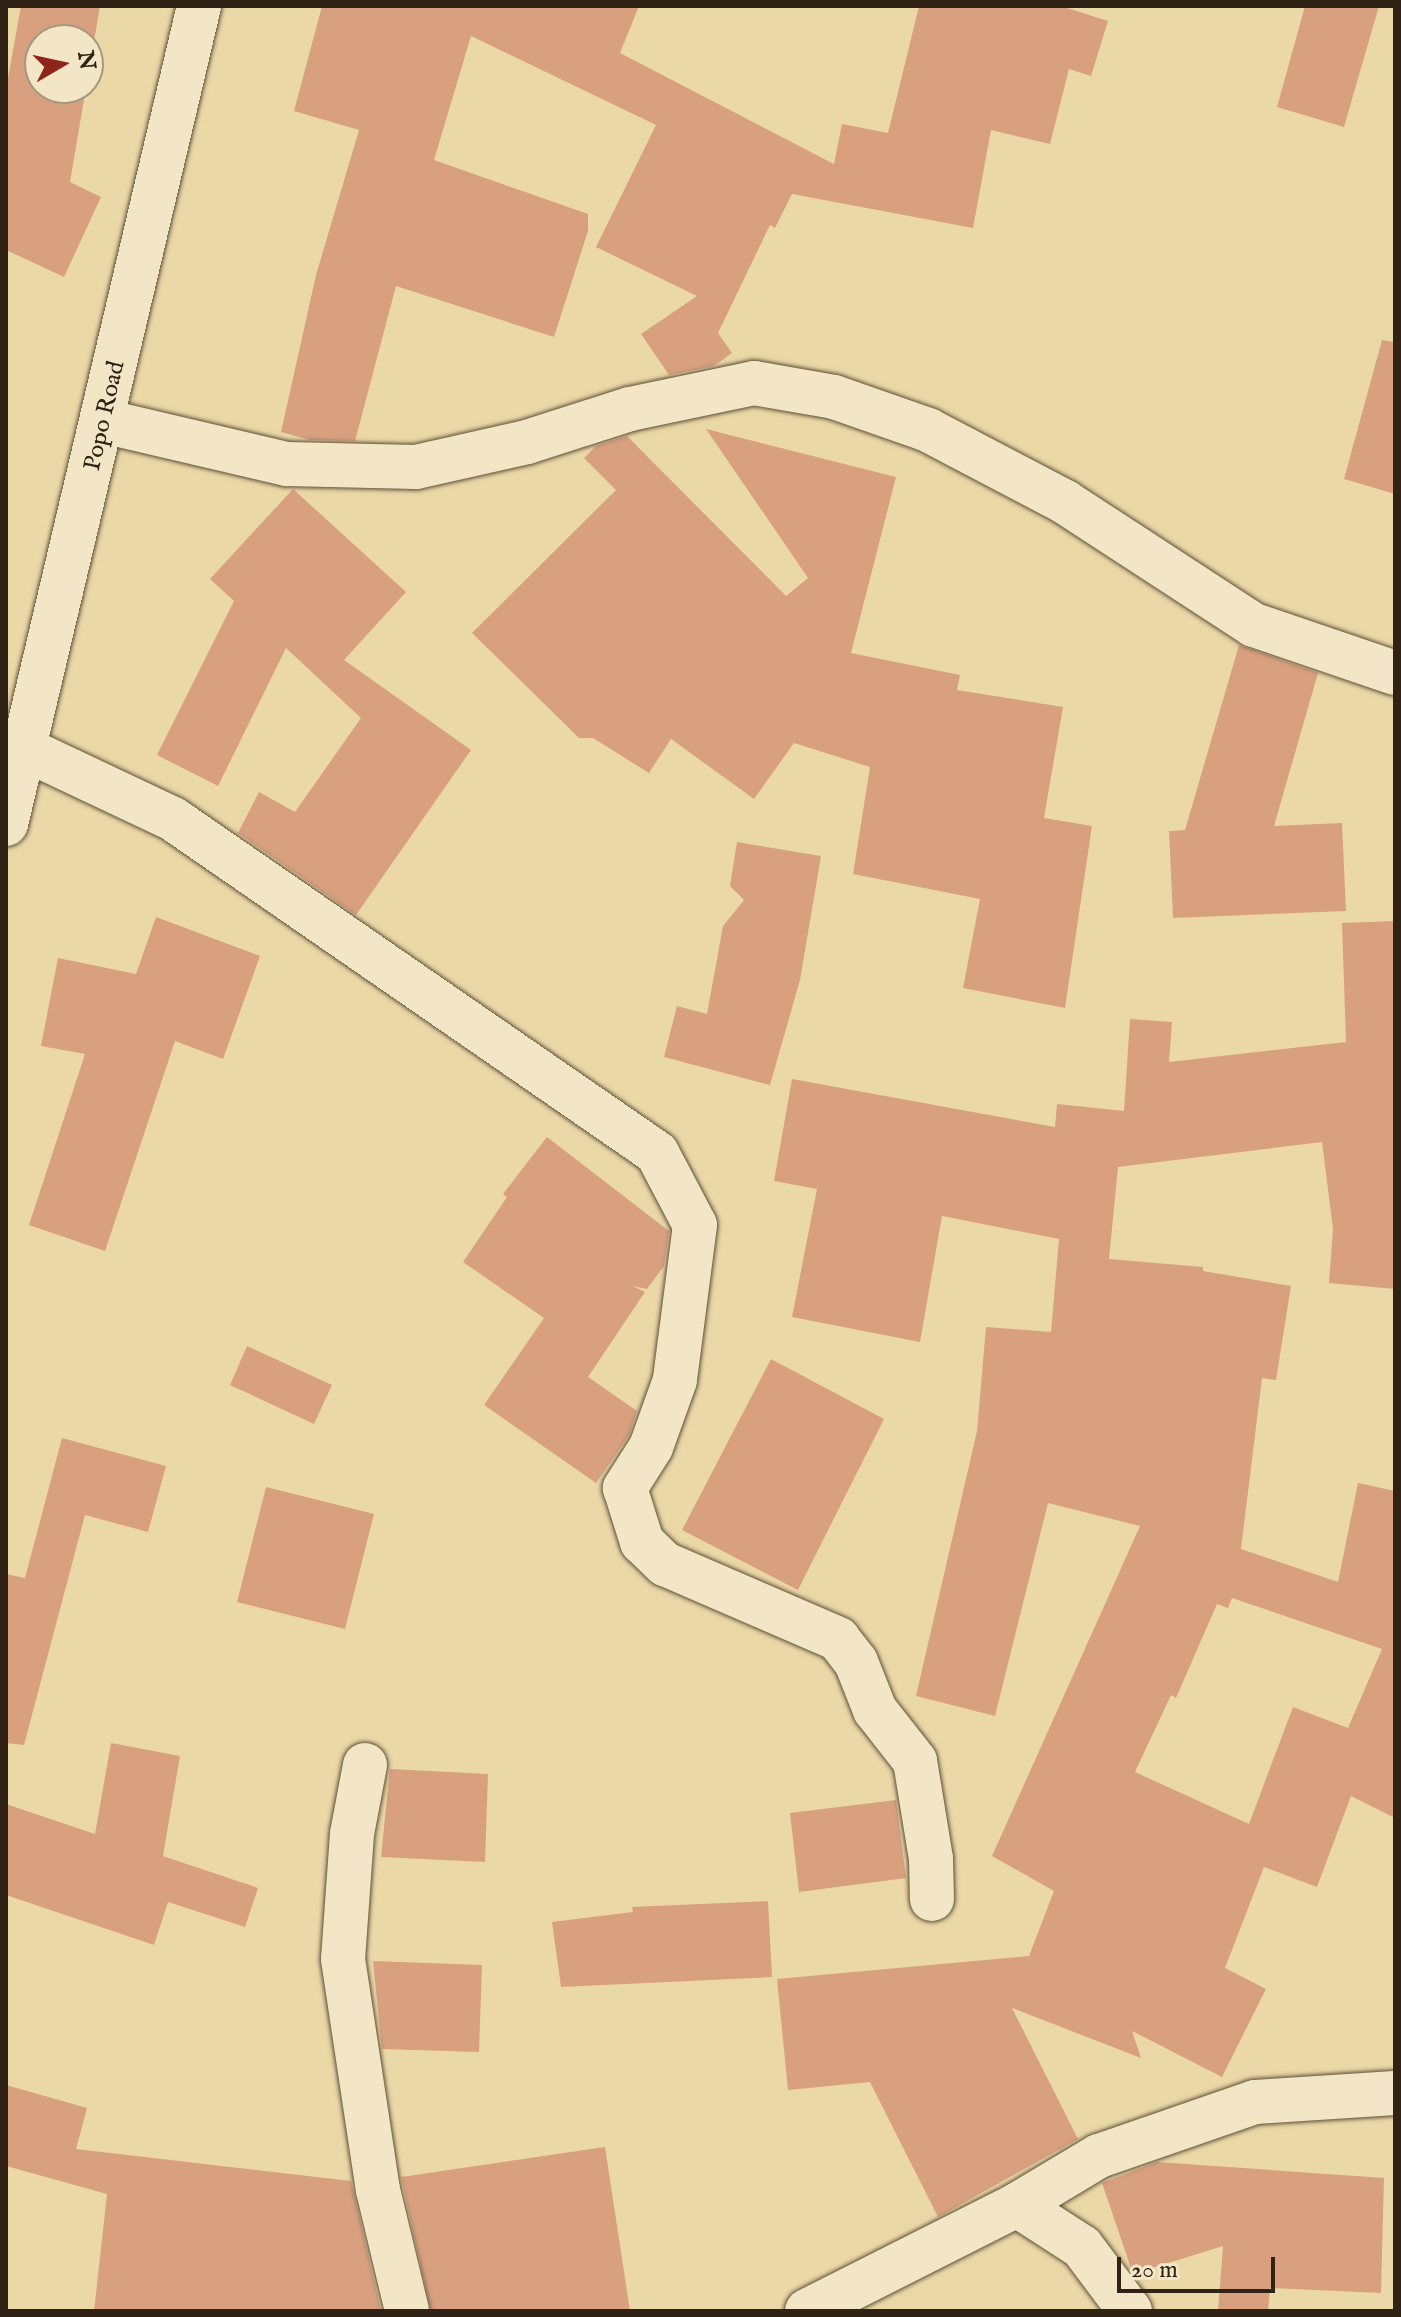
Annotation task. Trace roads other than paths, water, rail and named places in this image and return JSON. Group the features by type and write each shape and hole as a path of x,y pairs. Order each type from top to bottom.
{"street":[{"name":"Popo Road","path":"6,824 27,750 199,6"},
{"path":"103,421 287,464 416,467 527,442 630,409 754,383 834,397 928,430 1065,502 1254,625 1395,673"},
{"path":"27,750 173,819 657,1153 695,1225 675,1380 651,1447 625,1488 642,1542 665,1564 838,1639 856,1662 875,1710 915,1761 931,1859 932,1899"},
{"path":"365,1765 352,1834 343,1959 378,2190 407,2311"},
{"path":"807,2311 1017,2205 1099,2156 1255,2102 1395,2093"},
{"path":"1017,2205 1082,2247 1130,2311"}]}
